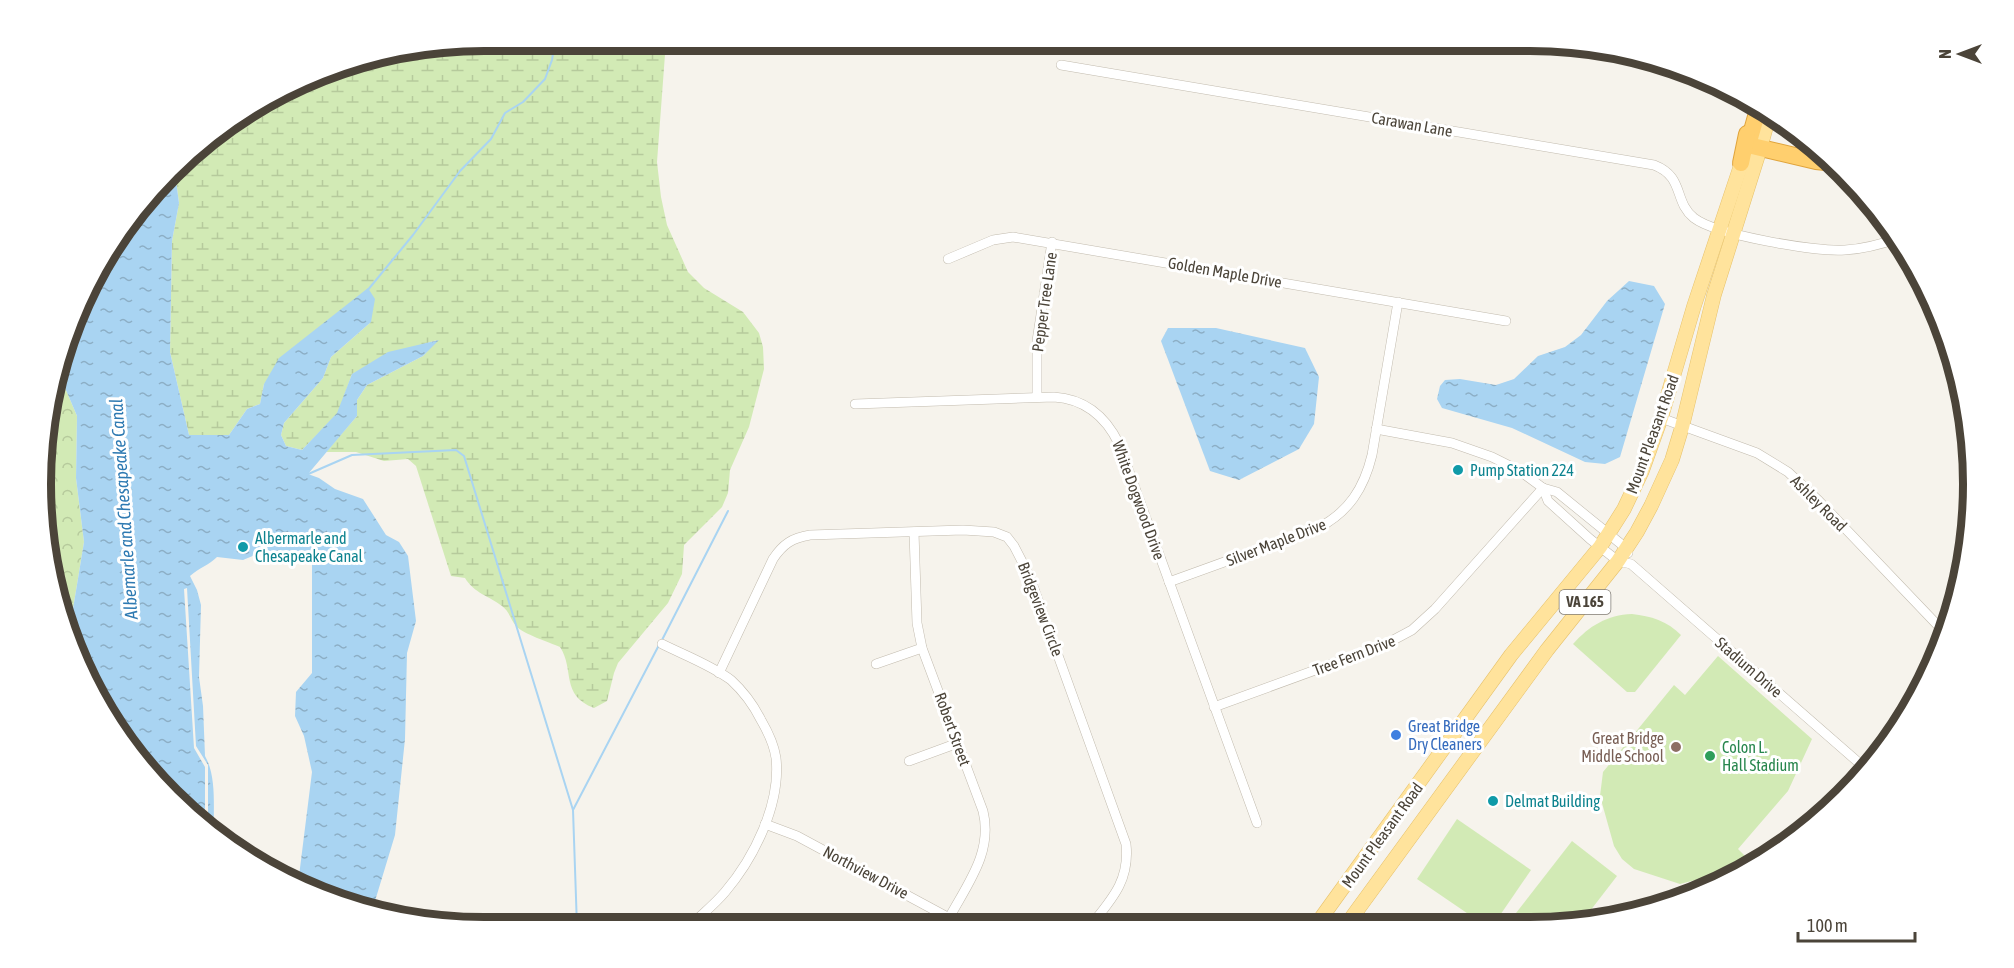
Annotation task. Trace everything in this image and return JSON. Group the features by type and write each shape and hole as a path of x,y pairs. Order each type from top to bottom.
{"highway":[{"path":"1741,162 1755,114"},
{"name":"Mount Pleasant Road","path":"1754,147 1756,115"},
{"path":"1754,147 1818,161"}],"main road":[{"name":"Mount Pleasant Road","path":"1323,917 1511,656 1604,541 1642,471 1754,147 1766,121"},
{"name":"Mount Pleasant Road","path":"1352,917 1540,659 1624,562 1626,548 1637,532 1672,460 1682,427 1741,162 1754,147"}],"street":[{"name":"Carawan Lane","path":"1061,65 1654,165 1665,170 1675,181 1690,214 1701,222 1726,232 1822,250 1866,248 1889,241"},
{"name":"Golden Maple Drive","path":"948,259 988,242 1013,237 1506,321"},
{"name":"Pepper Tree Lane","path":"1037,397 1037,341 1053,242"},
{"name":"Silver Maple Drive","path":"1169,582 1306,533 1332,520 1350,504 1363,483 1372,455 1398,302"},
{"name":"White Dogwood Drive","path":"855,404 1062,397 1081,403 1095,412 1111,428 1119,444 1257,823"},
{"name":"Ashley Road","path":"1661,418 1757,453 1788,472 1819,501 1939,626"},
{"name":"Stadium Drive","path":"1376,429 1472,449 1508,465 1542,488 1557,492 1624,562 1860,765"},
{"name":"Stadium Drive","path":"1542,488 1548,501 1604,541 1626,548"},
{"name":"Tree Fern Drive","path":"1214,707 1384,645 1412,630 1435,609 1542,488"},
{"name":"Bridgeview Circle","path":"719,673 773,559 786,542 810,535 982,530 1007,537 1020,555 1126,844 1127,865 1124,878 1114,897 1098,917"},
{"name":"Robert Street","path":"914,532 917,623 922,648 983,811 987,837 978,864 950,917"},
{"path":"662,644 733,682 751,704 774,747 775,789 765,824 747,859 726,891 699,917"},
{"path":"876,664 922,648"},
{"path":"909,761 958,743"},
{"name":"Northview Drive","path":"765,824 797,836 947,917"}],"green space":[{"path":"665,51 657,162 667,225 688,272 704,288 743,312 759,333 763,347 764,369 749,427 730,470 728,493 722,507 684,545 682,574 668,603 618,663 607,701 594,708 583,703 572,689 567,664 560,647 519,629 502,606 477,591 465,578 451,576 416,466 408,459 384,461 356,452 326,452 357,416 357,400 367,385 423,356 437,340 352,374 338,413 302,450 286,446 281,435 284,423 323,378 331,357 371,322 264,384 260,404 247,409 229,435 189,435 170,352 172,241 179,203 176,180 220,140 267,109 318,84 345,74 400,59 456,52"},
{"path":"63,383 77,416 76,478 84,542 72,616 59,568 52,512 52,456"},
{"path":"1632,614 1658,620 1681,635 1635,692 1627,692 1573,644 1599,623 1614,617"},
{"name":"Colon L. Hall Stadium","path":"1718,656 1812,739 1788,791 1738,849 1746,857 1703,878 1680,884 1634,869 1622,859 1614,846 1600,796 1603,772 1674,685 1685,695"},
{"path":"1457,819 1531,870 1499,917 1473,917 1417,879"},
{"path":"1572,841 1617,876 1589,913 1530,917 1521,917 1516,913"}],"water":[{"name":"Albermarle and Chesapeake Canal","path":"176,180 179,203 172,241 170,352 189,435 229,435 247,409 260,404 264,384 279,358 368,288 375,299 371,322 331,357 323,378 284,423 281,435 286,446 302,450 337,413 352,374 388,352 439,340 423,356 367,385 357,400 357,416 308,474 319,478 335,489 363,499 386,535 399,542 408,556 416,621 407,653 405,739 395,835 375,903 345,894 299,875 312,772 304,736 295,716 296,692 312,673 312,560 255,555 243,560 217,557 190,576 201,605 199,677 205,756 213,783 214,823 178,790 140,748 96,676 74,623 72,616 84,542 76,478 77,416 63,383 84,318 124,243 140,220"},
{"path":"1629,281 1654,286 1665,304 1620,457 1605,464 1585,462 1512,428 1442,408 1437,399 1440,386 1445,380 1460,379 1496,385 1514,379 1538,356 1565,347 1581,335 1607,301"},
{"path":"1168,328 1216,328 1305,348 1319,377 1314,424 1299,449 1239,480 1210,471 1161,341"}],"pier":[{"path":"187,588 196,746 208,765 208,818 205,815 205,767 194,748 184,589"}],"waterway":[{"path":"367,291 413,235 460,171 491,139 505,113 523,102 545,79 553,51"},
{"path":"306,475 352,455 456,450 464,456 573,810 577,917"},
{"path":"662,640 728,511"},
{"path":"573,810 659,645"}],"place":[{"name":"Pump Station 224","path":"1458,470"},
{"name":"Albermarle and Chesapeake Canal","path":"243,547"},
{"name":"Great Bridge Dry Cleaners","path":"1396,735"},
{"name":"Great Bridge Middle School","path":"1676,747"},
{"name":"Colon L. Hall Stadium","path":"1710,756"},
{"name":"Delmat Building","path":"1493,801"}],"water label":[{"name":"Albemarle and Chesapeake Canal","path":"124,509"}]}
